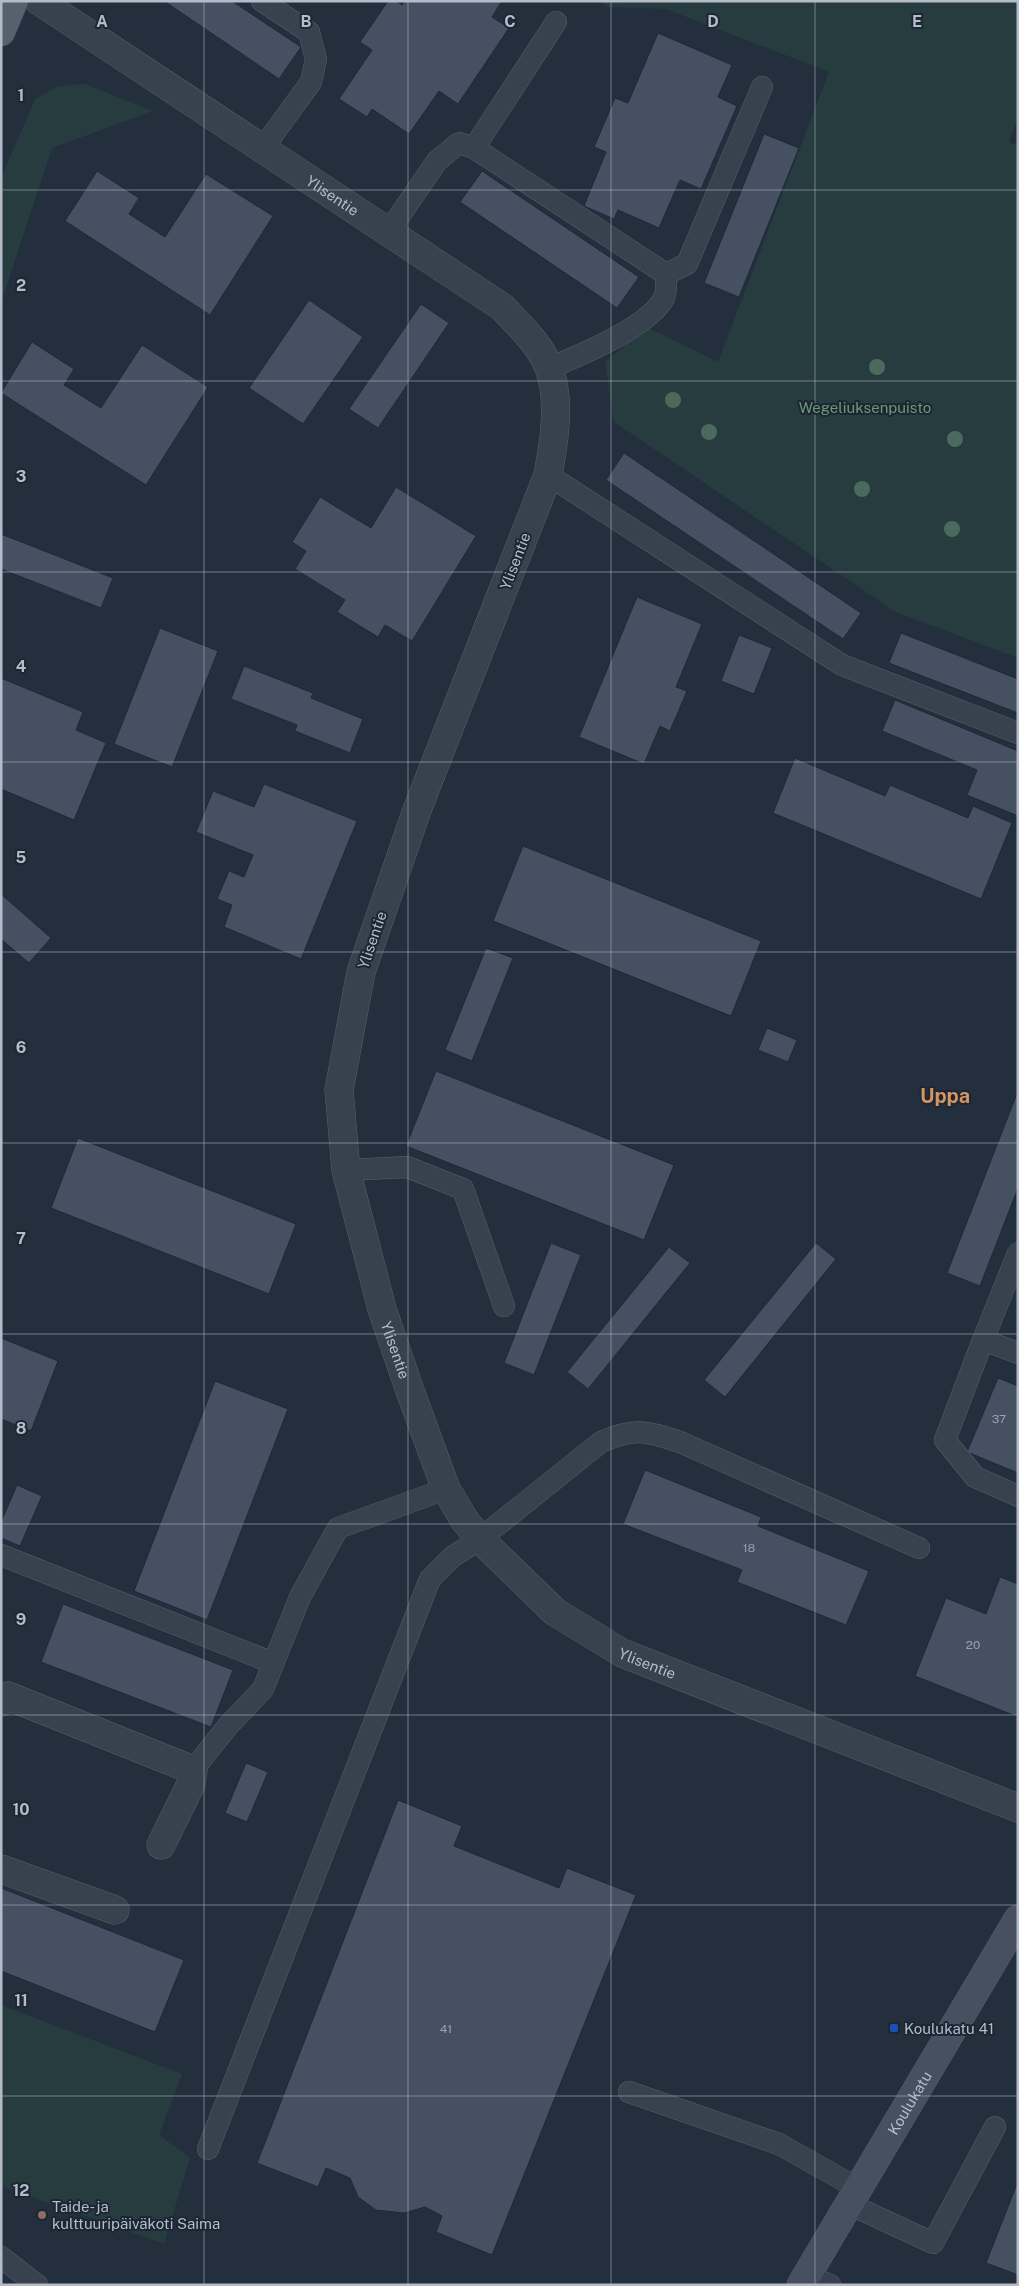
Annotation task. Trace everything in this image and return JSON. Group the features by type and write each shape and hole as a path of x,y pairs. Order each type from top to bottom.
{"main road":[{"path":"1,32 14,1"}],"street":[{"name":"Ylisentie","path":"39,1 502,307 531,337 549,368 556,408 554,443 548,475 417,810 361,972 339,1090 346,1170 382,1309 446,1489 465,1521 480,1539 554,1612 622,1653 1018,1808"},
{"path":"1,1702 8,1696 193,1770 191,1784 162,1844"},
{"path":"1,1869 115,1910"},
{"name":"Koulukatu","path":"813,2282 854,2196 1018,1919"}],"lane":[{"path":"263,148 311,82 316,59 309,32 266,2"},
{"path":"474,148 556,22"},
{"path":"666,274 687,264 762,87"},
{"path":"389,231 437,161 459,143 474,148 666,274"},
{"path":"549,368 580,356 641,323 664,297 666,274"},
{"path":"548,475 842,665 1018,733"},
{"path":"346,1170 407,1167 463,1189 504,1306"},
{"path":"1018,1253 945,1440 975,1477 1018,1496"},
{"path":"983,1340 1018,1353"},
{"path":"208,2149 430,1579 452,1557 480,1539 601,1442 622,1433 648,1432 680,1442 919,1548"},
{"path":"193,1770 227,1728 263,1689 300,1597 338,1528 446,1489"},
{"path":"1,1555 273,1663"},
{"path":"629,2092 779,2144 854,2196 934,2243 995,2127"},
{"path":"1,2258 37,2285"}],"green space":[{"name":"Wegeliuksenpuisto","path":"599,1 1018,1 1018,118 1009,142 1018,146 1018,658 896,612 614,422 605,362 647,327 718,362 829,72 666,9 608,7"},
{"path":"85,84 153,111 52,148 1,303 1,178 35,99 58,86"},
{"path":"1,2005 182,2074 159,2135 190,2158 164,2244 1,2186"}],"building":[{"path":"164,1 232,1 301,47 279,79"},
{"path":"388,1 396,1 402,5 405,1 502,1 492,17 509,28 458,104 439,91 409,134 372,109 367,117 339,99 372,50 360,42"},
{"path":"658,33 732,65 718,97 737,106 701,189 680,180 659,228 618,210 614,219 584,206 606,152 594,147 615,98 628,103"},
{"path":"764,134 799,148 739,297 704,283"},
{"path":"97,171 139,198 129,214 165,237 206,174 273,216 210,315 65,221"},
{"path":"482,171 639,277 617,308 460,202"},
{"path":"309,300 363,337 303,424 249,388"},
{"path":"421,304 449,323 378,428 349,409"},
{"path":"32,342 74,369 64,385 101,408 142,345 208,387 146,485 1,393"},
{"path":"624,453 861,613 843,639 606,480"},
{"path":"396,487 476,536 412,641 385,625 378,637 337,612 345,600 295,569 306,551 292,542 320,497 371,528"},
{"path":"1,534 113,578 101,608 1,569"},
{"path":"637,597 702,624 676,687 687,691 670,731 660,726 644,764 579,737"},
{"path":"160,628 218,651 172,767 114,744"},
{"path":"901,633 1018,679 1018,713 889,663"},
{"path":"739,635 772,648 754,694 721,681"},
{"path":"244,666 313,693 311,698 363,719 350,753 295,731 297,725 231,699"},
{"path":"1,678 83,712 76,730 106,743 74,820 1,789"},
{"path":"895,700 1018,751 1018,816 967,795 977,770 882,731"},
{"path":"795,758 885,796 890,785 968,818 973,806 1012,823 981,899 773,813"},
{"path":"264,784 357,821 301,959 224,927 232,905 217,899 229,871 244,877 253,855 196,832 213,791 254,807"},
{"path":"523,846 761,941 731,1016 493,921"},
{"path":"1,894 51,938 29,963 1,939"},
{"path":"486,948 513,958 472,1061 445,1050"},
{"path":"767,1028 797,1040 788,1062 758,1050"},
{"path":"436,1071 674,1165 644,1240 406,1146"},
{"path":"1018,1091 1018,1188 980,1286 947,1273"},
{"path":"78,1138 296,1224 269,1294 51,1208"},
{"path":"551,1243 581,1255 534,1375 504,1363"},
{"path":"816,1243 836,1259 725,1397 704,1380"},
{"path":"669,1247 690,1263 588,1389 567,1372"},
{"path":"1,1338 58,1361 31,1431 1,1419"},
{"path":"998,1378 1018,1386 1018,1473 967,1452"},
{"path":"215,1381 288,1409 207,1620 134,1591"},
{"path":"645,1470 761,1517 758,1526 869,1571 846,1625 737,1582 742,1570 623,1524"},
{"path":"17,1485 42,1496 20,1546 1,1538 1,1522"},
{"path":"1000,1577 1018,1584 1018,1717 915,1676 946,1598 986,1614"},
{"path":"63,1604 233,1670 211,1727 41,1662"},
{"path":"246,1763 268,1772 247,1822 225,1813"},
{"path":"398,1800 462,1826 454,1846 559,1888 567,1868 636,1895 492,2255 436,2232 442,2216 425,2207 404,2213 376,2210 358,2197 350,2178 326,2168 318,2187 257,2163"},
{"path":"1,1888 184,1960 155,2032 1,1971"},
{"path":"1018,2181 1018,2275 986,2263"}],"place":[{"name":"Koulukatu 41","path":"894,2028"},
{"name":"Taide- ja kulttuuripäiväkoti Saima","path":"42,2215"}],"district":[{"name":"Uppa","path":"945,1096"}]}
